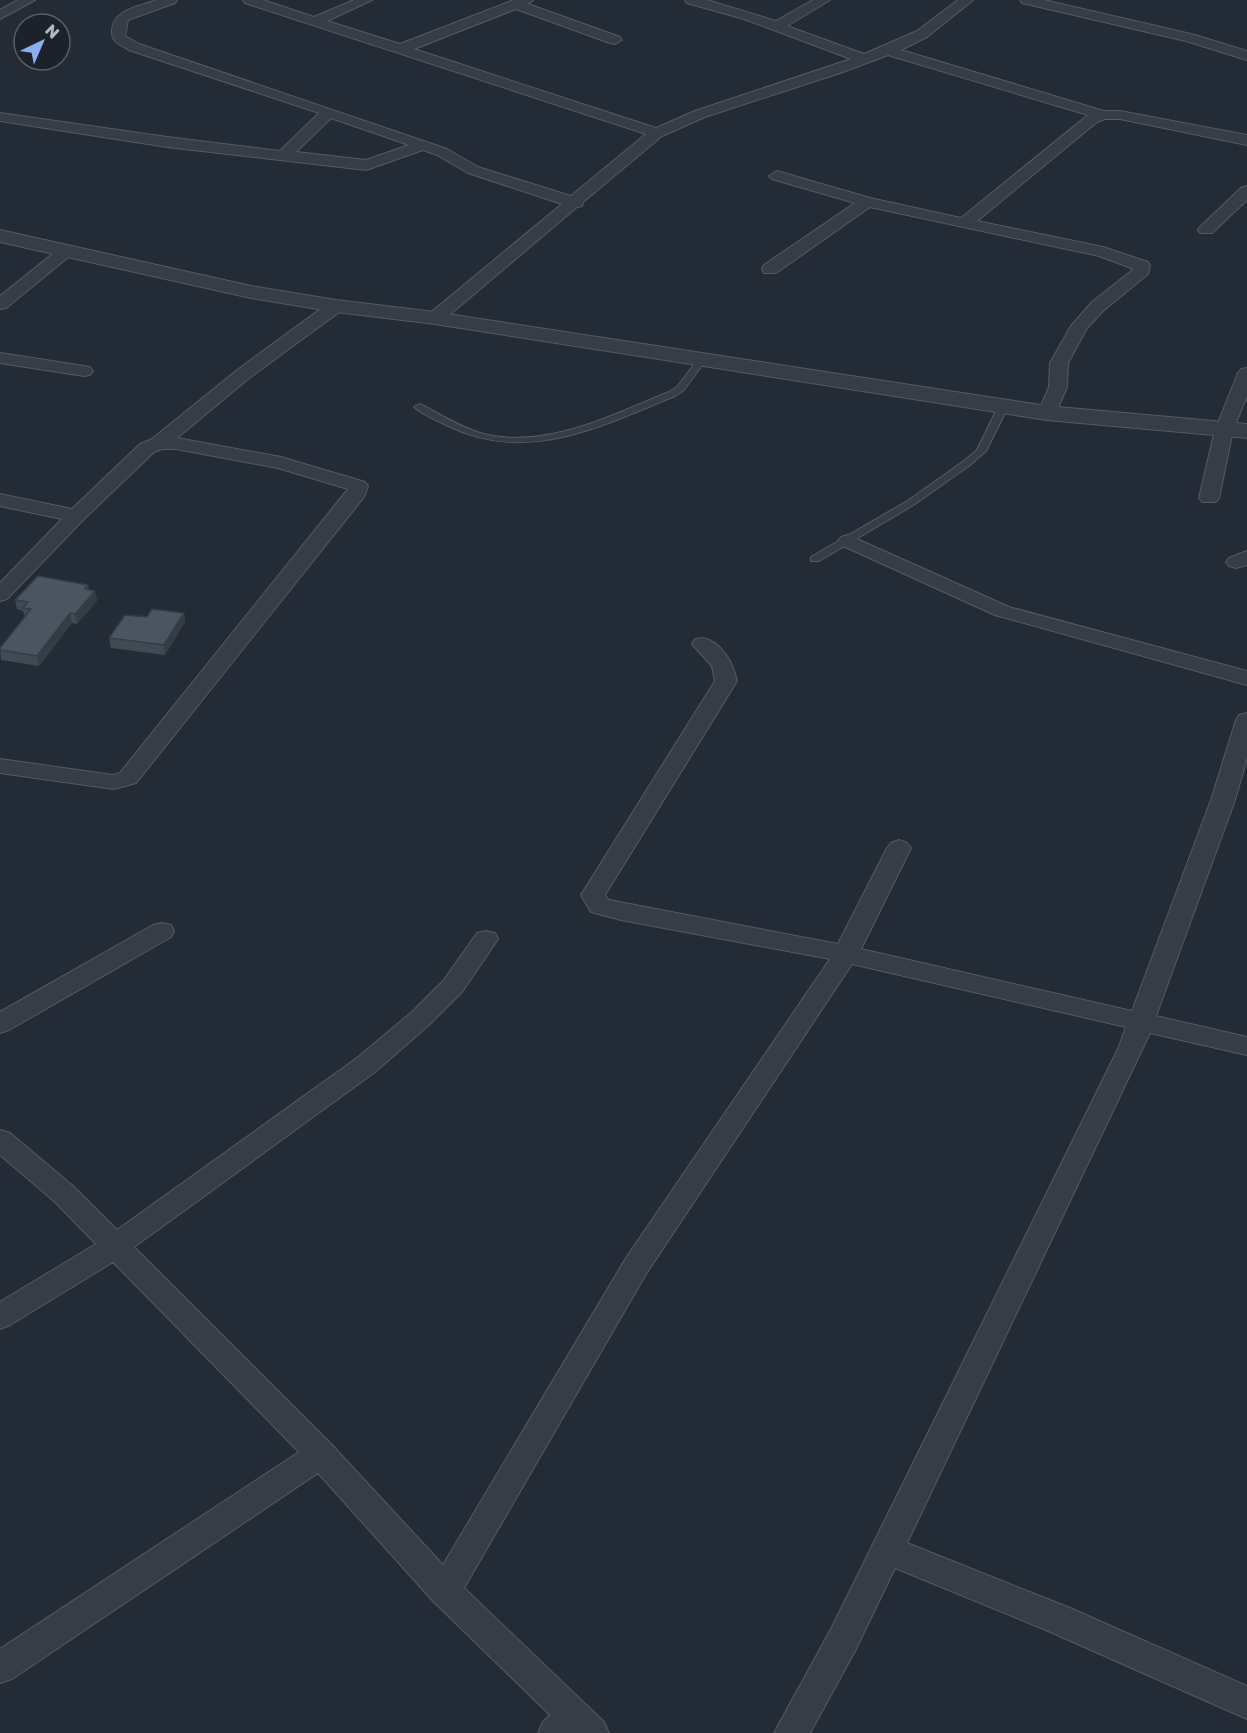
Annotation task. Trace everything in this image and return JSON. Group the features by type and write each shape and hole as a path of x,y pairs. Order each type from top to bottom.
{"street":[{"path":"0,15 28,0"},
{"path":"170,0 123,17 119,23 118,38 156,55 423,145 473,170 576,203"},
{"path":"250,0 657,133"},
{"path":"313,22 364,0"},
{"path":"692,0 777,26 864,59"},
{"path":"777,26 824,0"},
{"path":"435,318 576,203 657,133 700,114 887,50 922,34 966,0"},
{"path":"1028,0 1190,38 1247,56"},
{"path":"401,49 521,2 615,40"},
{"path":"887,50 1103,115 1120,115 1247,140"},
{"path":"283,156 330,112"},
{"path":"964,223 1092,119 1103,115"},
{"path":"0,117 167,142 366,165 423,145"},
{"path":"0,133 19,120"},
{"path":"777,176 867,202 1103,252 1142,266 1142,270 1098,306 1080,326 1059,363 1058,387 1047,413"},
{"path":"1206,230 1247,191"},
{"path":"771,269 867,202"},
{"path":"0,236 251,292 336,306 435,318 1047,413 1247,431"},
{"path":"0,304 66,251"},
{"path":"0,595 76,516 147,448 159,443 242,375 336,306"},
{"path":"0,358 84,371"},
{"path":"1209,498 1224,430 1247,373"},
{"path":"0,766 114,782 128,778 357,493 358,486 281,463 176,443 159,443"},
{"path":"0,500 76,516"},
{"path":"849,541 1002,611 1247,678"},
{"path":"703,644 722,664 726,681 593,895 600,906 621,912 846,954 1247,1046"},
{"path":"791,1733 843,1640 1131,1049 1223,800 1247,720"},
{"path":"445,1591 636,1266 846,954 899,848"},
{"path":"0,1024 162,931"},
{"path":"0,1317 115,1246 366,1065 421,1018 453,986 486,939"},
{"path":"0,1140 64,1194 321,1454 445,1591 574,1728"},
{"path":"0,1668 321,1454"},
{"path":"887,1550 1058,1619 1247,1703"}],"lane":[{"path":"419,407 478,436 499,440 549,438 572,432 672,394 680,389 702,360"},
{"path":"815,559 912,502 967,463 981,451 1004,406"}],"building":[{"path":"38,576 88,585 85,589 95,591 75,614 70,613 37,656 0,650 31,609 23,608 28,602 15,600"},
{"path":"152,609 184,613 164,645 109,638 125,615 147,617"}]}
